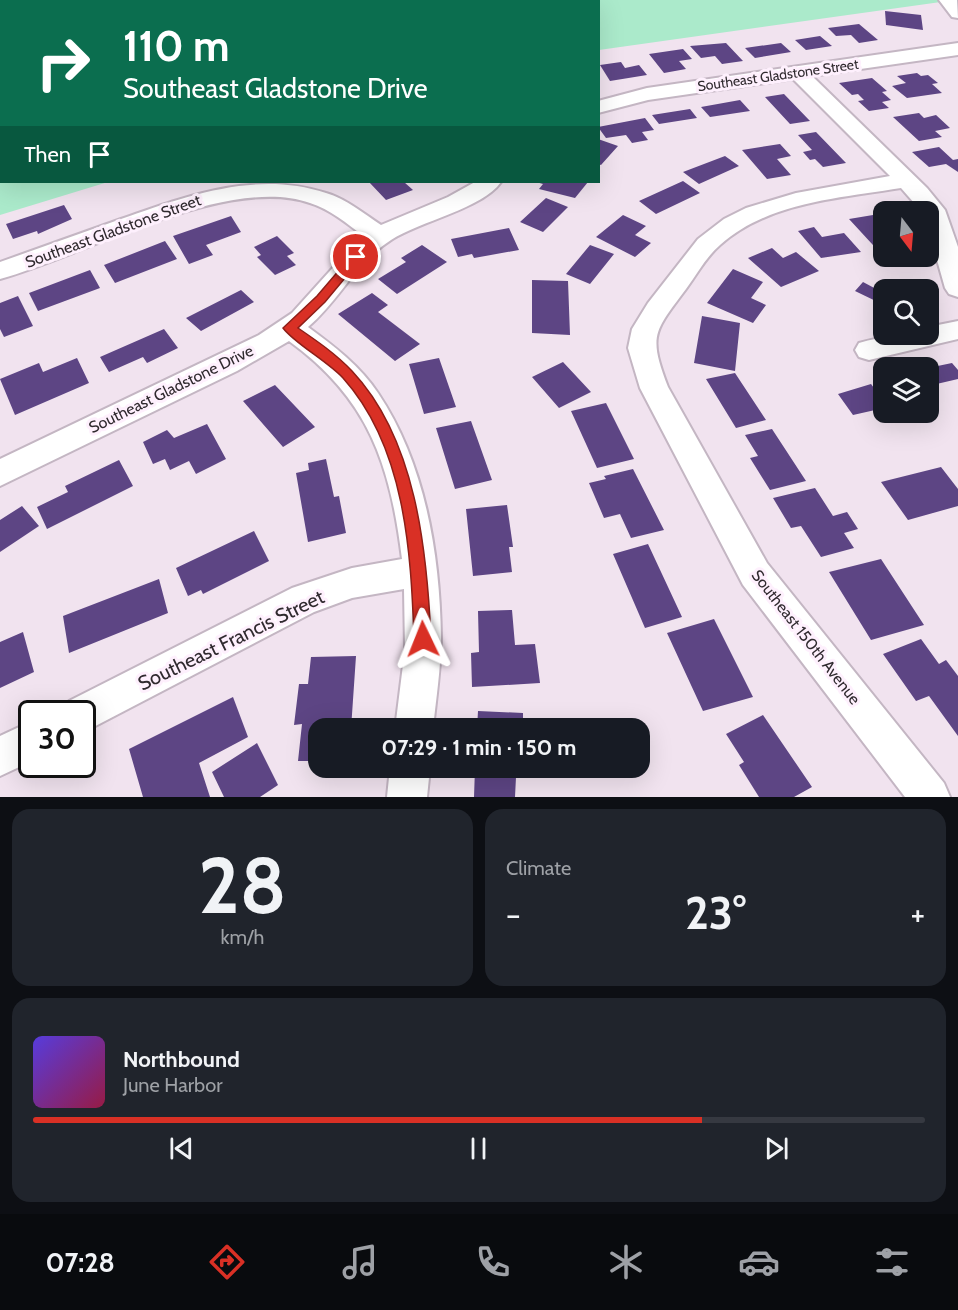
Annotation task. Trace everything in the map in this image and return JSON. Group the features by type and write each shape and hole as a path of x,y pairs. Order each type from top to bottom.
{"street":[{"path":"948,0 958,13"},
{"name":"Southeast Gladstone Street","path":"600,106 647,94 958,49"},
{"path":"797,72 906,180 933,210 958,288"},
{"name":"Southeast 150th Avenue","path":"906,180 773,206 738,222 710,241 660,305 642,336 645,358 654,388 755,574 930,797"},
{"path":"380,236 415,218 466,197 488,183"},
{"name":"Southeast Gladstone Street","path":"0,271 200,199 246,190 268,189 311,195 330,202 380,236"},
{"name":"Southeast Gladstone Drive","path":"0,473 123,411 198,380 290,328 321,299 353,260 380,236"},
{"path":"290,328 329,356 348,375 365,398 390,442 406,495 420,571 423,639 415,718"},
{"path":"869,350 958,330"},
{"name":"Southeast Francis Street","path":"96,707 304,599 352,583 420,571"},
{"path":"0,757 18,747"},
{"path":"407,797 409,778"}],"green space":[{"path":"600,0 955,0 600,50"},
{"path":"0,183 105,183 0,215"}],"building":[{"path":"885,11 921,15 923,30 886,25"},
{"path":"859,24 878,40 859,43 851,35 836,36 828,28"},
{"path":"820,36 832,46 806,50 795,40"},
{"path":"726,43 743,61 722,64 715,56 701,58 690,46"},
{"path":"781,43 791,52 755,58 745,48"},
{"path":"683,49 692,59 679,61 686,69 664,73 649,54"},
{"path":"621,62 625,68 639,65 647,75 610,81 600,65"},
{"path":"917,73 921,76 928,75 938,83 932,84 942,93 907,98 892,86 906,83 897,76"},
{"path":"872,78 887,91 882,92 891,100 882,102 889,108 869,111 858,101 864,100 858,94 852,95 839,83"},
{"path":"784,94 810,121 790,124 765,97"},
{"path":"740,100 750,111 710,117 701,107"},
{"path":"690,109 697,118 659,124 652,115"},
{"path":"919,113 924,118 936,115 950,128 935,131 942,137 919,141 893,117"},
{"path":"645,118 654,130 642,132 648,140 632,143 626,135 606,138 600,127"},
{"path":"816,132 846,163 823,167 815,159 810,160 803,152 812,150 798,135"},
{"path":"600,140 618,146 601,165"},
{"path":"780,144 791,156 777,159 791,175 767,179 742,150"},
{"path":"939,147 953,160 958,159 958,172 946,164 929,167 912,152"},
{"path":"725,156 739,166 699,184 683,172"},
{"path":"683,181 700,193 656,214 639,201"},
{"path":"370,183 405,183 413,190 386,200"},
{"path":"540,183 587,183 575,198 539,189 543,184"},
{"path":"546,198 568,207 543,232 520,222"},
{"path":"64,205 72,219 38,234 37,231 13,239 6,224"},
{"path":"623,215 646,226 635,235 651,243 635,257 596,237"},
{"path":"873,215 873,245 849,219"},
{"path":"231,216 241,232 206,245 213,255 189,264 173,236"},
{"path":"814,227 822,237 844,233 861,252 821,258 798,231"},
{"path":"509,228 519,250 474,258 472,254 458,257 451,239"},
{"path":"277,236 294,253 287,256 296,265 275,275 257,257 261,255 254,247"},
{"path":"165,241 177,259 115,283 104,265"},
{"path":"422,245 447,262 397,294 378,279 406,262 401,258"},
{"path":"590,245 614,254 590,284 566,274"},
{"path":"772,248 783,258 796,252 819,271 781,287 748,258"},
{"path":"733,269 763,282 751,298 766,305 753,323 707,303"},
{"path":"90,270 100,288 38,311 29,293"},
{"path":"532,280 568,281 570,335 532,333"},
{"path":"863,282 873,287 873,300 855,291"},
{"path":"241,290 254,302 201,331 186,318"},
{"path":"372,293 388,305 378,312 420,344 395,361 338,314"},
{"path":"18,296 33,326 4,337 0,329 0,303"},
{"path":"702,316 740,323 735,371 694,363"},
{"path":"164,329 178,348 147,363 143,357 109,372 100,357"},
{"path":"77,358 89,383 15,415 0,379 39,363 43,372"},
{"path":"439,358 456,407 424,414 409,364"},
{"path":"563,362 591,392 559,408 532,377"},
{"path":"952,363 958,370 958,379 939,383 939,366"},
{"path":"735,373 766,420 736,428 706,379"},
{"path":"871,384 873,410 853,415 838,394"},
{"path":"275,385 315,427 283,447 243,401"},
{"path":"606,403 634,459 597,468 571,411"},
{"path":"471,421 492,480 455,489 436,428"},
{"path":"207,424 226,459 196,474 189,461 170,470 165,459 153,464 143,442 167,430 174,438"},
{"path":"772,429 806,481 770,490 750,458 758,456 745,435"},
{"path":"326,459 334,497 339,496 346,533 308,542 296,473 309,470 308,463"},
{"path":"119,460 133,486 47,529 37,507 68,492 65,486"},
{"path":"941,467 958,489 958,506 908,520 881,482"},
{"path":"633,469 664,530 631,538 620,514 604,518 589,483 606,479 604,476"},
{"path":"815,488 833,516 847,512 858,529 844,533 854,548 821,557 801,526 791,528 773,498"},
{"path":"507,505 513,547 509,547 512,572 473,576 466,509"},
{"path":"22,506 39,526 0,552 0,520"},
{"path":"254,531 269,561 203,594 201,590 188,596 176,568"},
{"path":"648,544 682,617 645,628 613,554"},
{"path":"881,559 924,625 871,640 829,572"},
{"path":"159,579 168,613 69,653 63,616"},
{"path":"512,610 515,645 535,644 540,683 472,687 471,653 479,652 478,611"},
{"path":"714,619 753,697 703,711 667,633"},
{"path":"23,632 34,672 0,688 0,642"},
{"path":"921,639 939,664 946,660 958,676 958,736 929,696 916,701 883,654"},
{"path":"356,656 352,718 308,718 308,761 298,761 302,724 294,725 299,684 308,684 311,657"},
{"path":"233,697 248,737 199,763 210,797 143,797 129,749"},
{"path":"478,711 523,713 523,718 478,718"},
{"path":"763,715 812,787 794,797 759,797 739,765 744,762 726,734"},
{"path":"257,743 278,785 260,797 224,797 212,772"},
{"path":"475,778 516,778 515,797 474,797"}],"route":[{"path":"356,257 321,299 290,328 329,356 348,375 365,398 390,442 400,469 416,547 420,571 423,639"}]}
